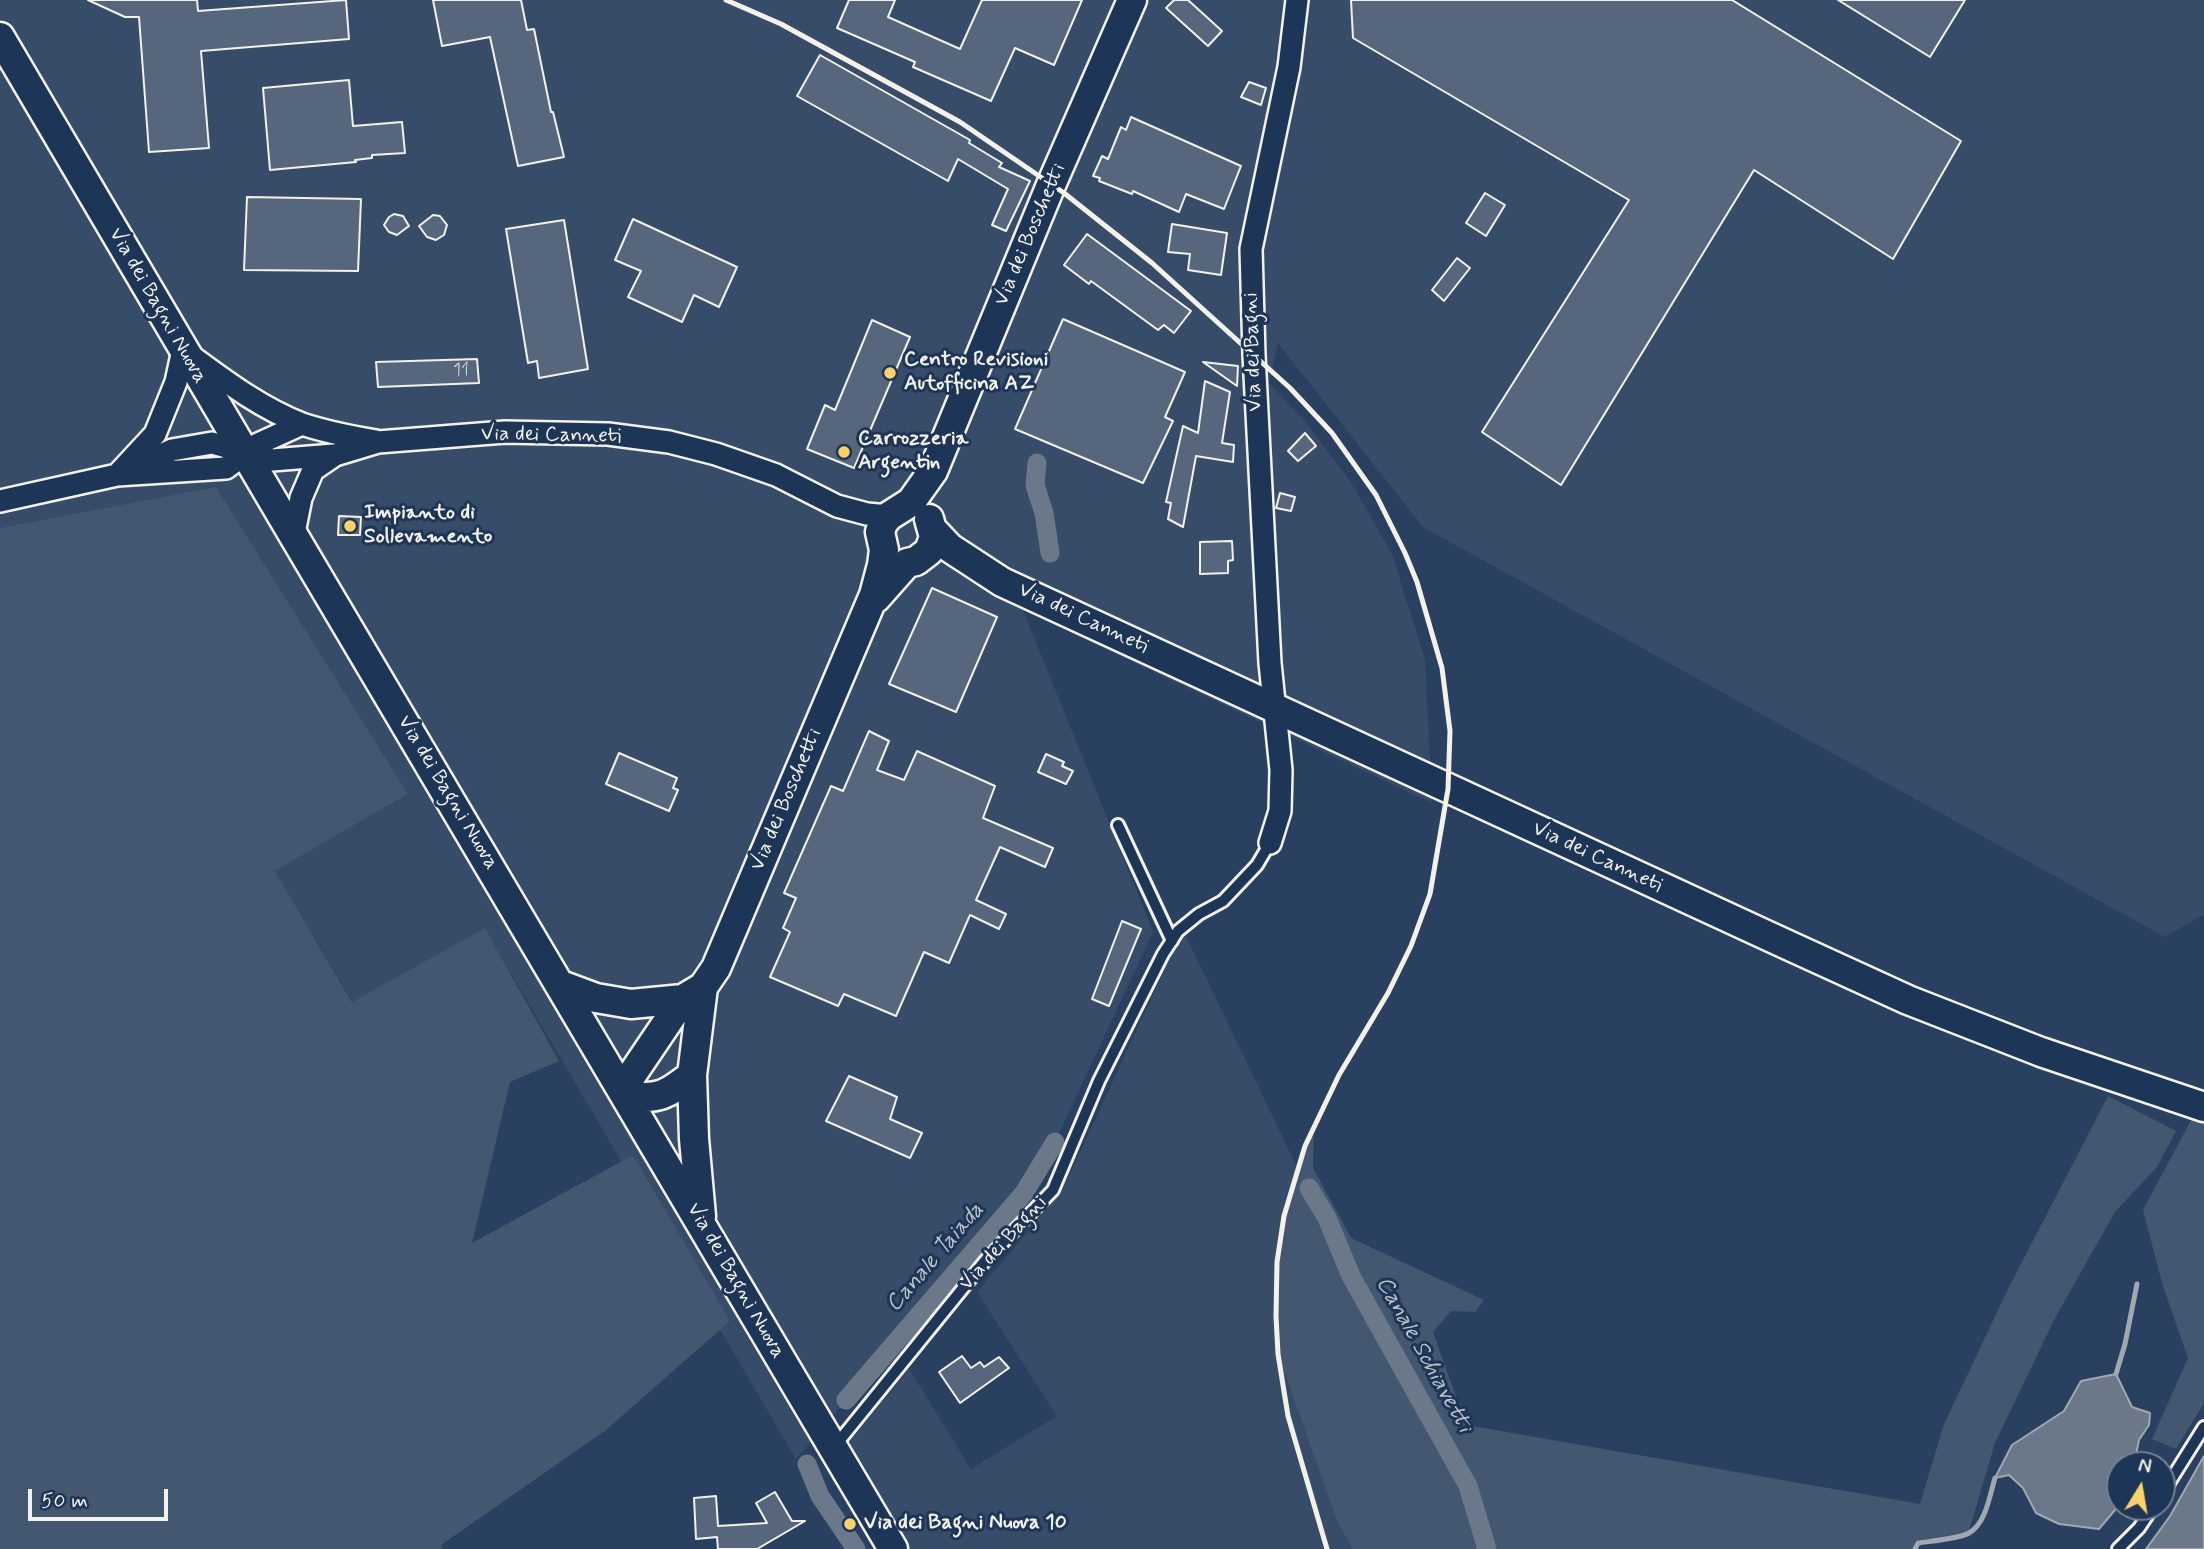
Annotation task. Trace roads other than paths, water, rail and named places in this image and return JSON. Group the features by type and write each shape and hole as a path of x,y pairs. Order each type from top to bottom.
{"street":[{"name":"Via dei Boschetti","path":"626,1095 631,1076 693,993 716,968 879,581 919,492 933,471 1051,185 1132,0"},
{"name":"Via dei Bagni","path":"1270,843 1280,811 1281,770 1270,663 1251,249 1289,67 1297,0"},
{"name":"Via dei Bagni Nuova","path":"0,37 293,538 562,985 893,1549"},
{"name":"Via dei Canneti","path":"183,349 226,382 302,424 378,442"},
{"path":"117,475 155,434 176,382 183,349"},
{"path":"243,453 258,443 302,424"},
{"name":"Via dei Canneti","path":"0,501 117,475 172,450 212,443 272,460 335,455 378,442 505,432 608,434 669,442 716,454 776,475 837,506 867,514 897,540 950,569 1002,582"},
{"name":"Via dei Canneti","path":"293,538 301,498 313,470 335,455"},
{"name":"Via dei Boschetti","path":"897,540 933,544 929,495 933,471"},
{"path":"897,540 917,511 931,525"},
{"name":"Via dei Canneti","path":"931,525 950,548 1002,582 1908,1000 2041,1052 2204,1107"},
{"path":"562,985 596,998 631,1004 693,993"},
{"name":"Via dei Boschetti","path":"693,993 694,1139 701,1223"},
{"path":"626,1095 646,1099 664,1096 692,1075"}],"lane":[{"path":"1118,825 1175,936 1199,914 1223,901 1257,865 1270,843"},
{"name":"Via dei Bagni","path":"833,1448 985,1261 1053,1190 1099,1081 1163,954 1175,936"},
{"path":"2176,1471 2204,1427"},
{"path":"2118,1549 2144,1521"}],"waterway":[{"name":"Canale Schiavetti","path":"1037,463 1035,485 1044,513 1050,553"},
{"name":"Canale Taiada","path":"846,1400 1024,1193 1055,1142"},
{"name":"Canale Schiavetti","path":"1309,1188 1327,1218 1351,1276 1468,1486 1487,1549"},
{"path":"2116,1374 2137,1284"},
{"name":"Canale Taiada","path":"807,1464 820,1496 856,1549"},
{"path":"1915,1549 1918,1543 1958,1537 1975,1529 1986,1508 1995,1478"}],"railway":[{"path":"726,0 781,24 960,122 1064,193 1152,263 1290,388 1332,433 1376,495 1417,582 1442,668 1450,731 1448,789 1430,894 1411,946 1388,993 1339,1075 1305,1146 1284,1216 1277,1262 1278,1354 1288,1416 1327,1549"}],"place":[{"name":"Centro Revisioni Autofficina AZ","path":"890,373"},
{"name":"Carrozzeria Argentin","path":"844,452"},
{"name":"Impianto di Sollevamento","path":"350,526"},
{"name":"Via dei Bagni Nuova 10","path":"850,1524"}]}
